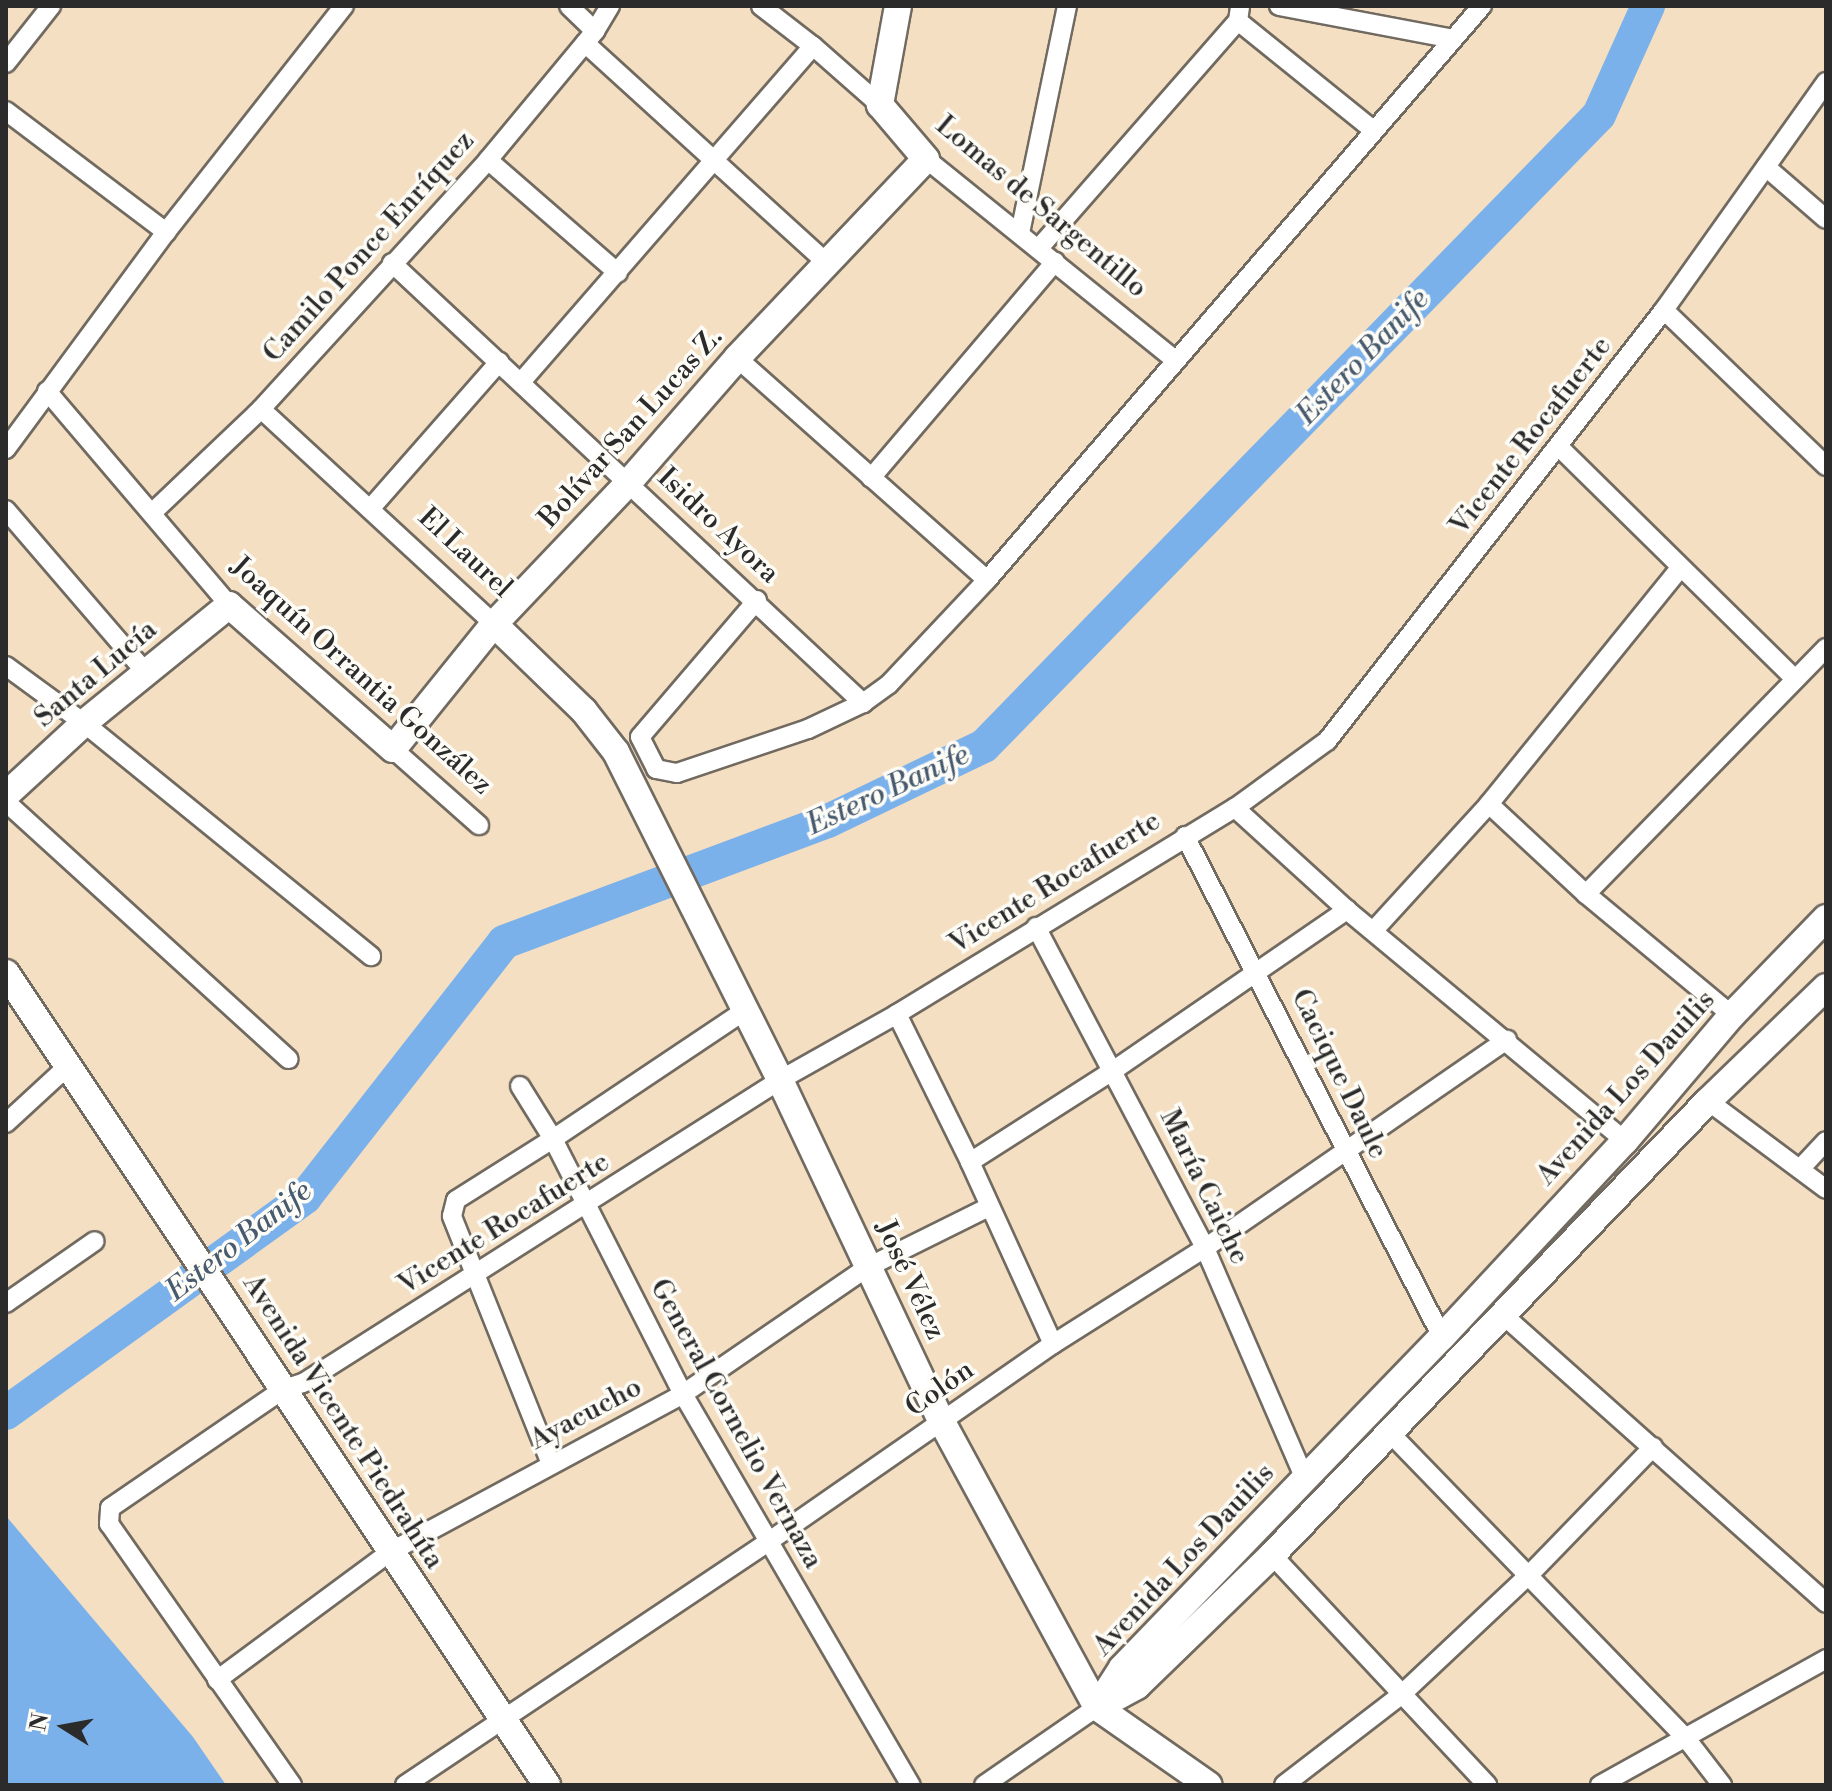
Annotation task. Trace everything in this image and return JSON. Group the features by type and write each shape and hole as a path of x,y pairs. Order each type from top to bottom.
{"street":[{"path":"6,63 51,6"},
{"path":"6,449 166,232 344,6"},
{"path":"569,6 590,37 714,162 826,262"},
{"name":"Camilo Ponce Enríquez","path":"153,512 261,409 488,160 590,37 610,6"},
{"path":"880,105 898,6"},
{"path":"1020,233 1067,6"},
{"path":"1279,6 1453,39"},
{"path":"757,600 640,737 656,769 677,773 808,729 863,703 889,684 987,580 1174,359 1482,6"},
{"name":"Lomas de Sargentillo","path":"763,7 880,105 926,159 1174,359"},
{"path":"1039,248 1239,14 1373,130"},
{"path":"521,382 813,46"},
{"name":"Vicente Rocafuerte","path":"217,1680 109,1524 110,1508 284,1389 303,1383 585,1207 780,1080 897,1014 1235,808 1327,741 1664,310 1826,82"},
{"path":"6,111 166,232"},
{"name":"Bolívar San Lucas Z.","path":"393,749 494,624 629,482 826,262 926,159"},
{"path":"488,160 618,273"},
{"path":"1766,167 1826,219"},
{"path":"871,478 1055,262"},
{"name":"Isidro Ayora","path":"392,263 757,600 863,703"},
{"path":"1664,310 1826,466"},
{"path":"737,358 987,580"},
{"path":"370,509 499,362"},
{"name":"Joaquín Orrantia González","path":"47,391 153,512 160,528 229,605 479,825"},
{"name":"El Laurel","path":"261,409 494,624 584,711 616,752"},
{"path":"6,416 20,430"},
{"path":"1559,447 1795,679"},
{"path":"6,510 146,673"},
{"path":"1375,929 1489,804 1680,568"},
{"name":"Santa Lucía","path":"6,795 84,723 229,605"},
{"path":"1586,894 1826,648"},
{"path":"6,666 84,723 371,956"},
{"name":"José Vélez","path":"616,752 780,1080 942,1422 1097,1707 1209,1785"},
{"path":"6,802 288,1059"},
{"path":"1489,804 1586,894 1732,1015"},
{"path":"1235,808 1347,910 1375,929 1625,1141"},
{"name":"Cacique Daule","path":"1185,836 1258,973 1345,1152 1442,1337"},
{"path":"970,1162 1114,1070 1347,910"},
{"name":"Avenida Los Dauilis","path":"1097,1707 1122,1668 1442,1337 1625,1141 1732,1015 1826,918"},
{"name":"María Caiche","path":"1036,927 1114,1070 1205,1248 1305,1479"},
{"name":"Avenida Vicente Piedrahíta","path":"6,973 157,1195 247,1336 547,1785"},
{"path":"1750,1064 1779,1021 1826,973"},
{"name":"Avenida Los Dauilis","path":"1097,1707 1137,1686 1272,1555 1392,1435 1502,1314 1708,1101 1750,1064 1826,987"},
{"path":"551,1464 452,1216 456,1200 744,1011"},
{"path":"897,1014 970,1162 1053,1344"},
{"name":"Colón","path":"405,1785 768,1542 1053,1344 1205,1248 1507,1040"},
{"path":"6,1123 69,1065"},
{"name":"General Cornelio Vernaza","path":"520,1086 553,1139 683,1394 911,1785"},
{"path":"1708,1101 1826,1189"},
{"path":"1800,1169 1826,1141"},
{"name":"Ayacucho","path":"217,1680 390,1552 683,1394 868,1267 989,1207"},
{"path":"6,1303 95,1241"},
{"path":"1502,1314 1826,1603"},
{"path":"1392,1435 1685,1737 1722,1785"},
{"path":"1284,1785 1402,1694 1530,1574 1653,1447"},
{"path":"1272,1555 1487,1785"},
{"path":"1600,1785 1826,1659"},
{"path":"217,1680 292,1785"},
{"path":"984,1785 1097,1707"}],"water":[{"path":"6,1516 193,1737 226,1785 6,1785"}],"waterway":[{"name":"Estero Banife","path":"6,1413 305,1197 504,942 828,821 984,746 1599,115 1648,6"}]}
